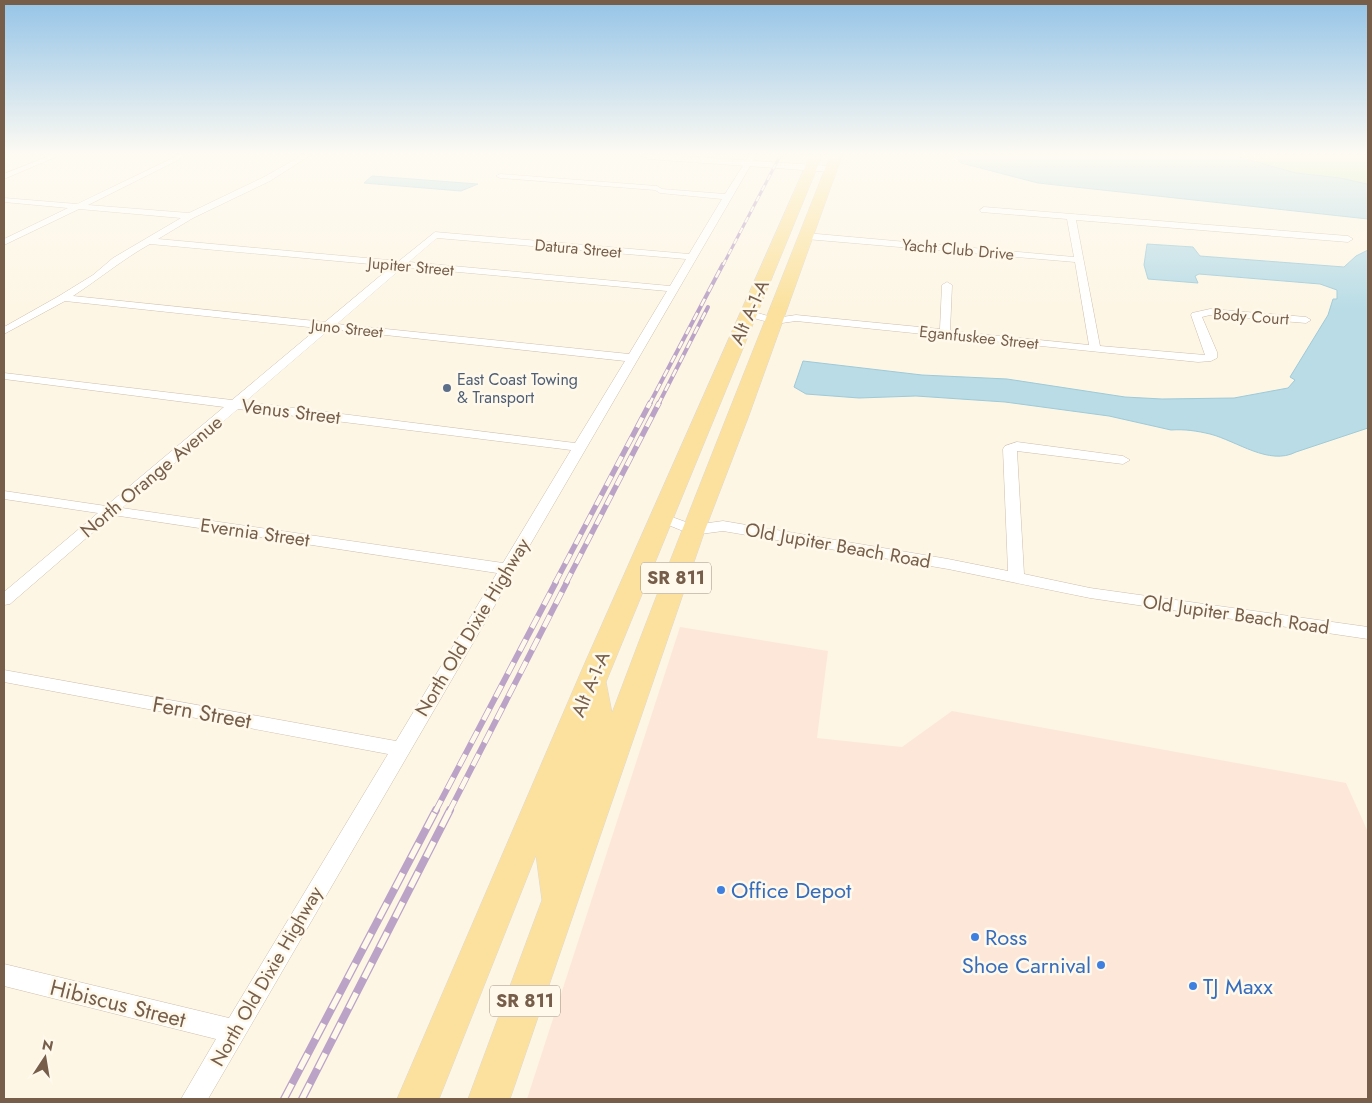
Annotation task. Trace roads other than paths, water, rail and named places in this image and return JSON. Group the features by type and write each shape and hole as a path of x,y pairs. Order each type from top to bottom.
{"main road":[{"name":"Alt A-1-A","path":"418,1099 591,682 794,207"},
{"name":"SR 811","path":"802,246 816,207"},
{"name":"Alt A-1-A","path":"490,1099 693,530 775,321 802,246"},
{"path":"560,902 553,850 555,827 598,717 591,682"}],"street":[{"path":"4,242 75,207"},
{"path":"95,207 190,216"},
{"path":"4,331 63,298 96,277 116,260 208,207"},
{"name":"North Old Dixie Highway","path":"194,1099 721,207"},
{"path":"984,210 1348,239"},
{"path":"1071,217 1095,349"},
{"name":"Datura Street","path":"435,235 691,257"},
{"name":"North Orange Avenue","path":"4,600 435,235"},
{"name":"Jupiter Street","path":"150,241 673,289"},
{"name":"Yacht Club Drive","path":"802,246 1079,260"},
{"path":"945,334 947,285"},
{"name":"Juno Street","path":"63,298 632,358"},
{"name":"Body Court","path":"1211,358 1211,352 1196,315 1210,312 1306,320"},
{"name":"Eganfuskee Street","path":"748,314 775,321 796,318 1198,359 1211,358"},
{"name":"Venus Street","path":"4,376 579,447"},
{"path":"1016,577 1010,448 1017,446 1123,460"},
{"name":"Evernia Street","path":"4,495 507,569"},
{"name":"Old Jupiter Beach Road","path":"661,517 693,530 723,526 1016,577 1090,593 1368,633"},
{"name":"Fern Street","path":"4,676 400,749"},
{"name":"Hibiscus Street","path":"4,975 233,1031"}],"water":[{"path":"1262,207 1368,207 1368,219"},
{"path":"1147,244 1193,247 1200,256 1344,267 1356,256 1368,250 1368,428 1286,456 1275,456 1253,451 1210,434 1191,430 1171,430 1109,416 1005,402 916,396 859,398 806,394 794,387 803,361 922,375 1007,379 1125,397 1162,399 1234,398 1288,388 1295,380 1290,377 1328,315 1333,299 1337,299 1337,290 1320,284 1199,274 1195,276 1198,283 1148,279 1144,265"}],"railway":[{"path":"723,265 753,207"},
{"path":"649,405 723,264"},
{"path":"658,405 708,307"},
{"path":"555,583 650,403"},
{"path":"566,583 659,403"},
{"path":"435,812 556,582"},
{"path":"449,812 567,582"},
{"path":"284,1099 436,810"},
{"path":"302,1099 450,810"}],"place":[{"name":"East Coast Towing & Transport","path":"447,388"},
{"name":"Office Depot","path":"721,890"},
{"name":"Ross","path":"975,937"},
{"name":"Shoe Carnival","path":"1101,965"},
{"name":"TJ Maxx","path":"1193,986"}]}
